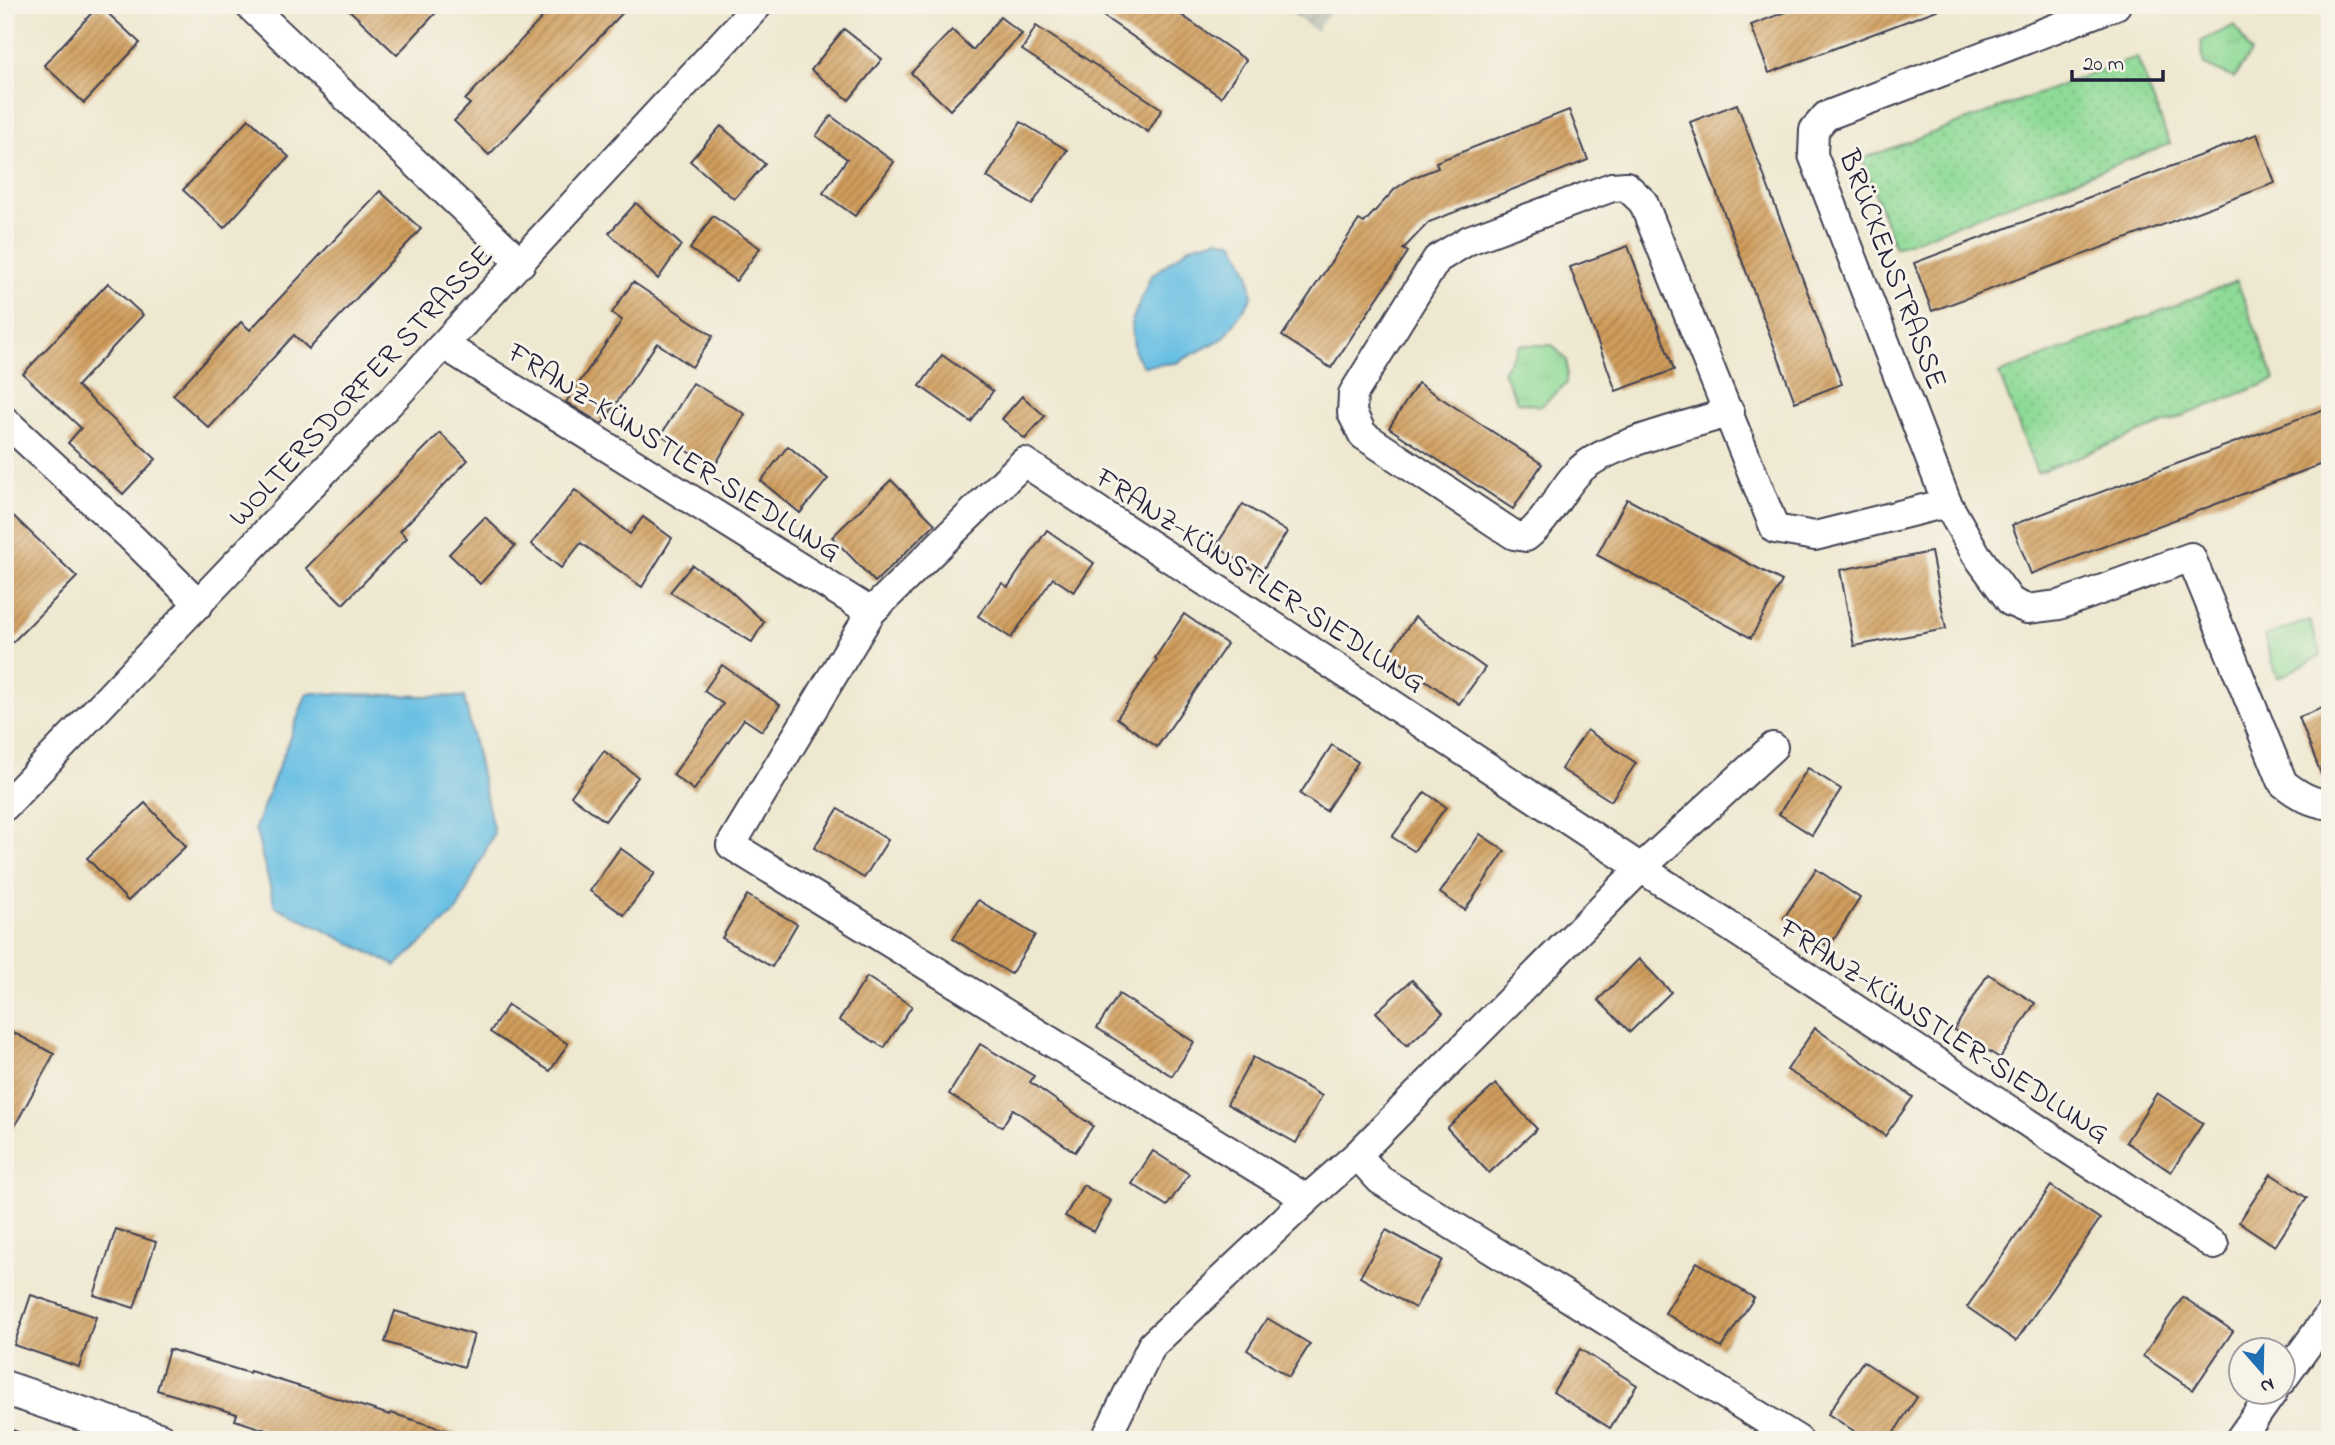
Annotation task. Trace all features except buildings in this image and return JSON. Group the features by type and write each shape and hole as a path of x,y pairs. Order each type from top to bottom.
{"street":[{"path":"249,5 521,263"},
{"name":"WOLTERSDORFER STRASSE","path":"5,806 444,345 758,5"},
{"name":"BRÜCKENSTRASSE","path":"2116,5 1826,116 1814,130 1813,155 1947,503 1976,554 2011,602 2028,609 2059,605 2191,557 2283,783 2299,796 2314,803 2330,805"},
{"path":"1730,412 1606,452 1580,470 1539,527 1527,537 1514,535 1363,435 1352,413 1353,394 1437,259 1469,240 1612,187 1626,186 1643,202 1730,412 1775,529 1815,536 1947,503"},
{"name":"FRANZ-KÜNSTLER-SIEDLUNG","path":"444,345 872,612"},
{"path":"5,421 199,604"},
{"name":"FRANZ-KÜNSTLER-SIEDLUNG","path":"1307,1199 731,845 872,612 1024,462 2214,1245"},
{"path":"1105,1440 1152,1345 1357,1155 1640,869 1773,747"},
{"path":"1357,1155 1380,1180 1798,1440"},
{"path":"2296,1362 2330,1314"},
{"path":"5,1388 160,1440"},
{"path":"2239,1440 2263,1406"}],"shaded area":[{"path":"1280,5 1335,5 1316,31"}],"green space":[{"path":"2235,25 2251,53 2234,78 2204,65 2201,41"},
{"path":"2137,57 2170,144 1895,248 1862,159"},
{"path":"2237,281 2275,380 2037,473 1999,374"},
{"path":"1520,345 1552,345 1567,360 1567,383 1541,406 1517,402 1503,371"},
{"path":"2310,620 2321,656 2278,678 2264,636"}],"water":[{"path":"1217,239 1234,242 1249,273 1252,297 1224,338 1176,363 1143,366 1135,354 1131,323 1151,276 1191,246"},
{"path":"307,693 464,697 494,833 457,911 396,966 275,906 255,828"}],"tram line":[{"path":"5,1428 43,1440"}]}
